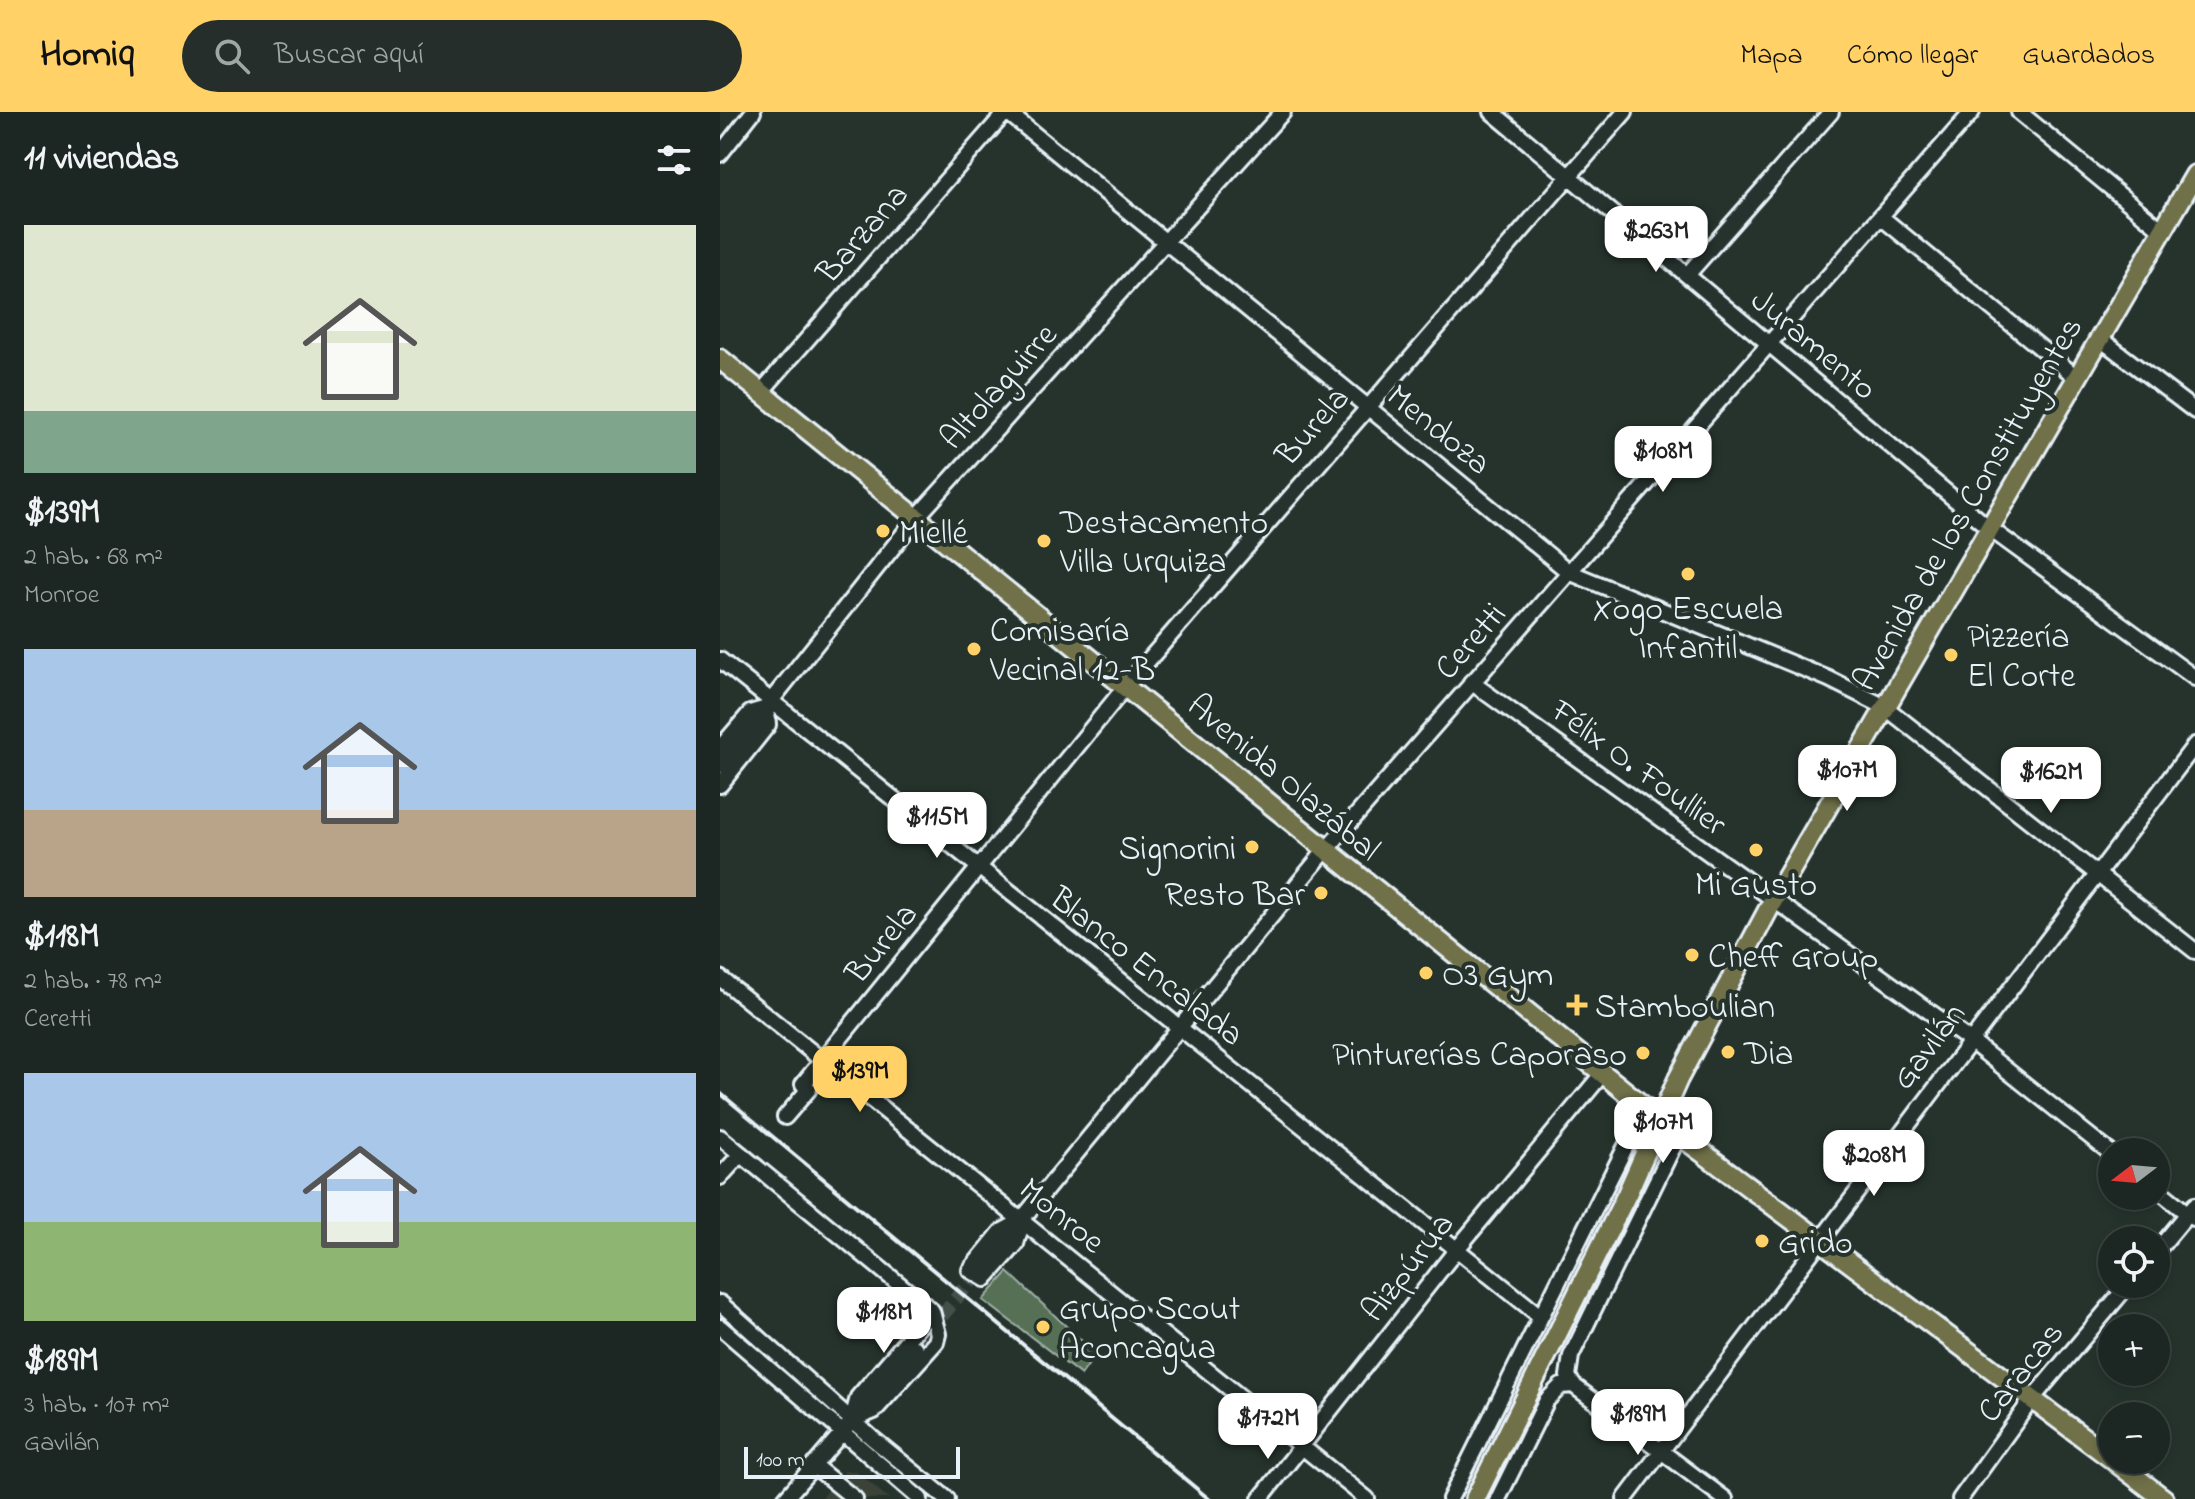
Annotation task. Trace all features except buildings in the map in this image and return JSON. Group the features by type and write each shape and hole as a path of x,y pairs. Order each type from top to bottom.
{"main road":[{"name":"Avenida de los Constituyentes","path":"1475,1499 1678,1079 1774,899 2195,175"},
{"name":"Avenida Olazábal","path":"720,359 1679,1135 2098,1449"},
{"name":"Avenida Olazábal","path":"2131,1474 2164,1499"}],"street":[{"path":"720,154 753,112"},
{"name":"Mendoza","path":"1006,112 1569,572 1829,679 1885,707 2195,951"},
{"name":"Barzana","path":"761,392 1006,112"},
{"name":"Altolaguirre","path":"720,765 917,517 1283,112"},
{"name":"Juramento","path":"1492,112 1989,528 2195,678"},
{"name":"Burela","path":"785,1117 809,1089 803,1084 1126,686 1625,112"},
{"path":"1687,275 1831,112"},
{"name":"Ceretti","path":"980,1270 1325,851 1972,112"},
{"path":"2019,112 2162,230"},
{"path":"1881,217 2076,377"},
{"path":"2099,338 2195,411"},
{"name":"Blanco Encalada","path":"720,660 770,704 1540,1316"},
{"name":"Félix O. Foullier","path":"1471,682 1969,1040 2098,1143"},
{"name":"Altolaguirre","path":"720,748 750,713 770,704"},
{"name":"Altolaguirre","path":"720,785 768,725 770,704"},
{"name":"Gavilán","path":"1625,1499 2195,745"},
{"name":"Monroe","path":"720,978 1367,1499"},
{"name":"Aizpúrua","path":"1260,1499 1457,1249 1603,1073"},
{"path":"1450,1499 1631,1136 1661,1119"},
{"path":"1679,1135 1571,1356 1568,1376 1573,1385 1725,1499"},
{"path":"720,1137 932,1311 937,1324 936,1342 874,1411 852,1420"},
{"path":"720,1177 741,1154"},
{"path":"2170,1197 2193,1213 2170,1237"},
{"name":"Caracas","path":"1960,1499 2032,1399 2117,1298"},
{"path":"720,1303 947,1499"},
{"path":"852,1420 858,1397 932,1311"},
{"path":"720,1327 920,1499"},
{"path":"785,1499 915,1348"},
{"path":"1498,1499 1547,1400 1561,1386 1573,1385"},
{"path":"813,1465 855,1499"}],"shaded area":[{"path":"845,1471 856,1471 889,1499 821,1499"}],"green space":[{"name":"Grupo Scout Aconcagua","path":"1008,1272 1096,1354 1081,1375 983,1300"}],"tunnel":[{"path":"915,1348 980,1270"}],"railway":[{"path":"720,1093 1209,1499"}],"place":[{"name":"Miellé","path":"883,531"},
{"name":"Destacamento Villa Urquiza","path":"1044,541"},
{"name":"Xogo Escuela Infantil","path":"1688,574"},
{"name":"Comisaría Vecinal 12-B","path":"974,649"},
{"name":"Pizzería El Corte","path":"1951,655"},
{"name":"Signorini","path":"1252,847"},
{"name":"Mi Gusto","path":"1756,850"},
{"name":"Resto Bar","path":"1321,893"},
{"name":"Cheff Group","path":"1692,955"},
{"name":"O3 Gym","path":"1426,973"},
{"name":"Stamboulian","path":"1577,1005"},
{"name":"Dia","path":"1728,1052"},
{"name":"Pinturerías Caporaso","path":"1643,1053"},
{"name":"Grido","path":"1762,1241"},
{"name":"Grupo Scout Aconcagua","path":"1043,1327"}]}
